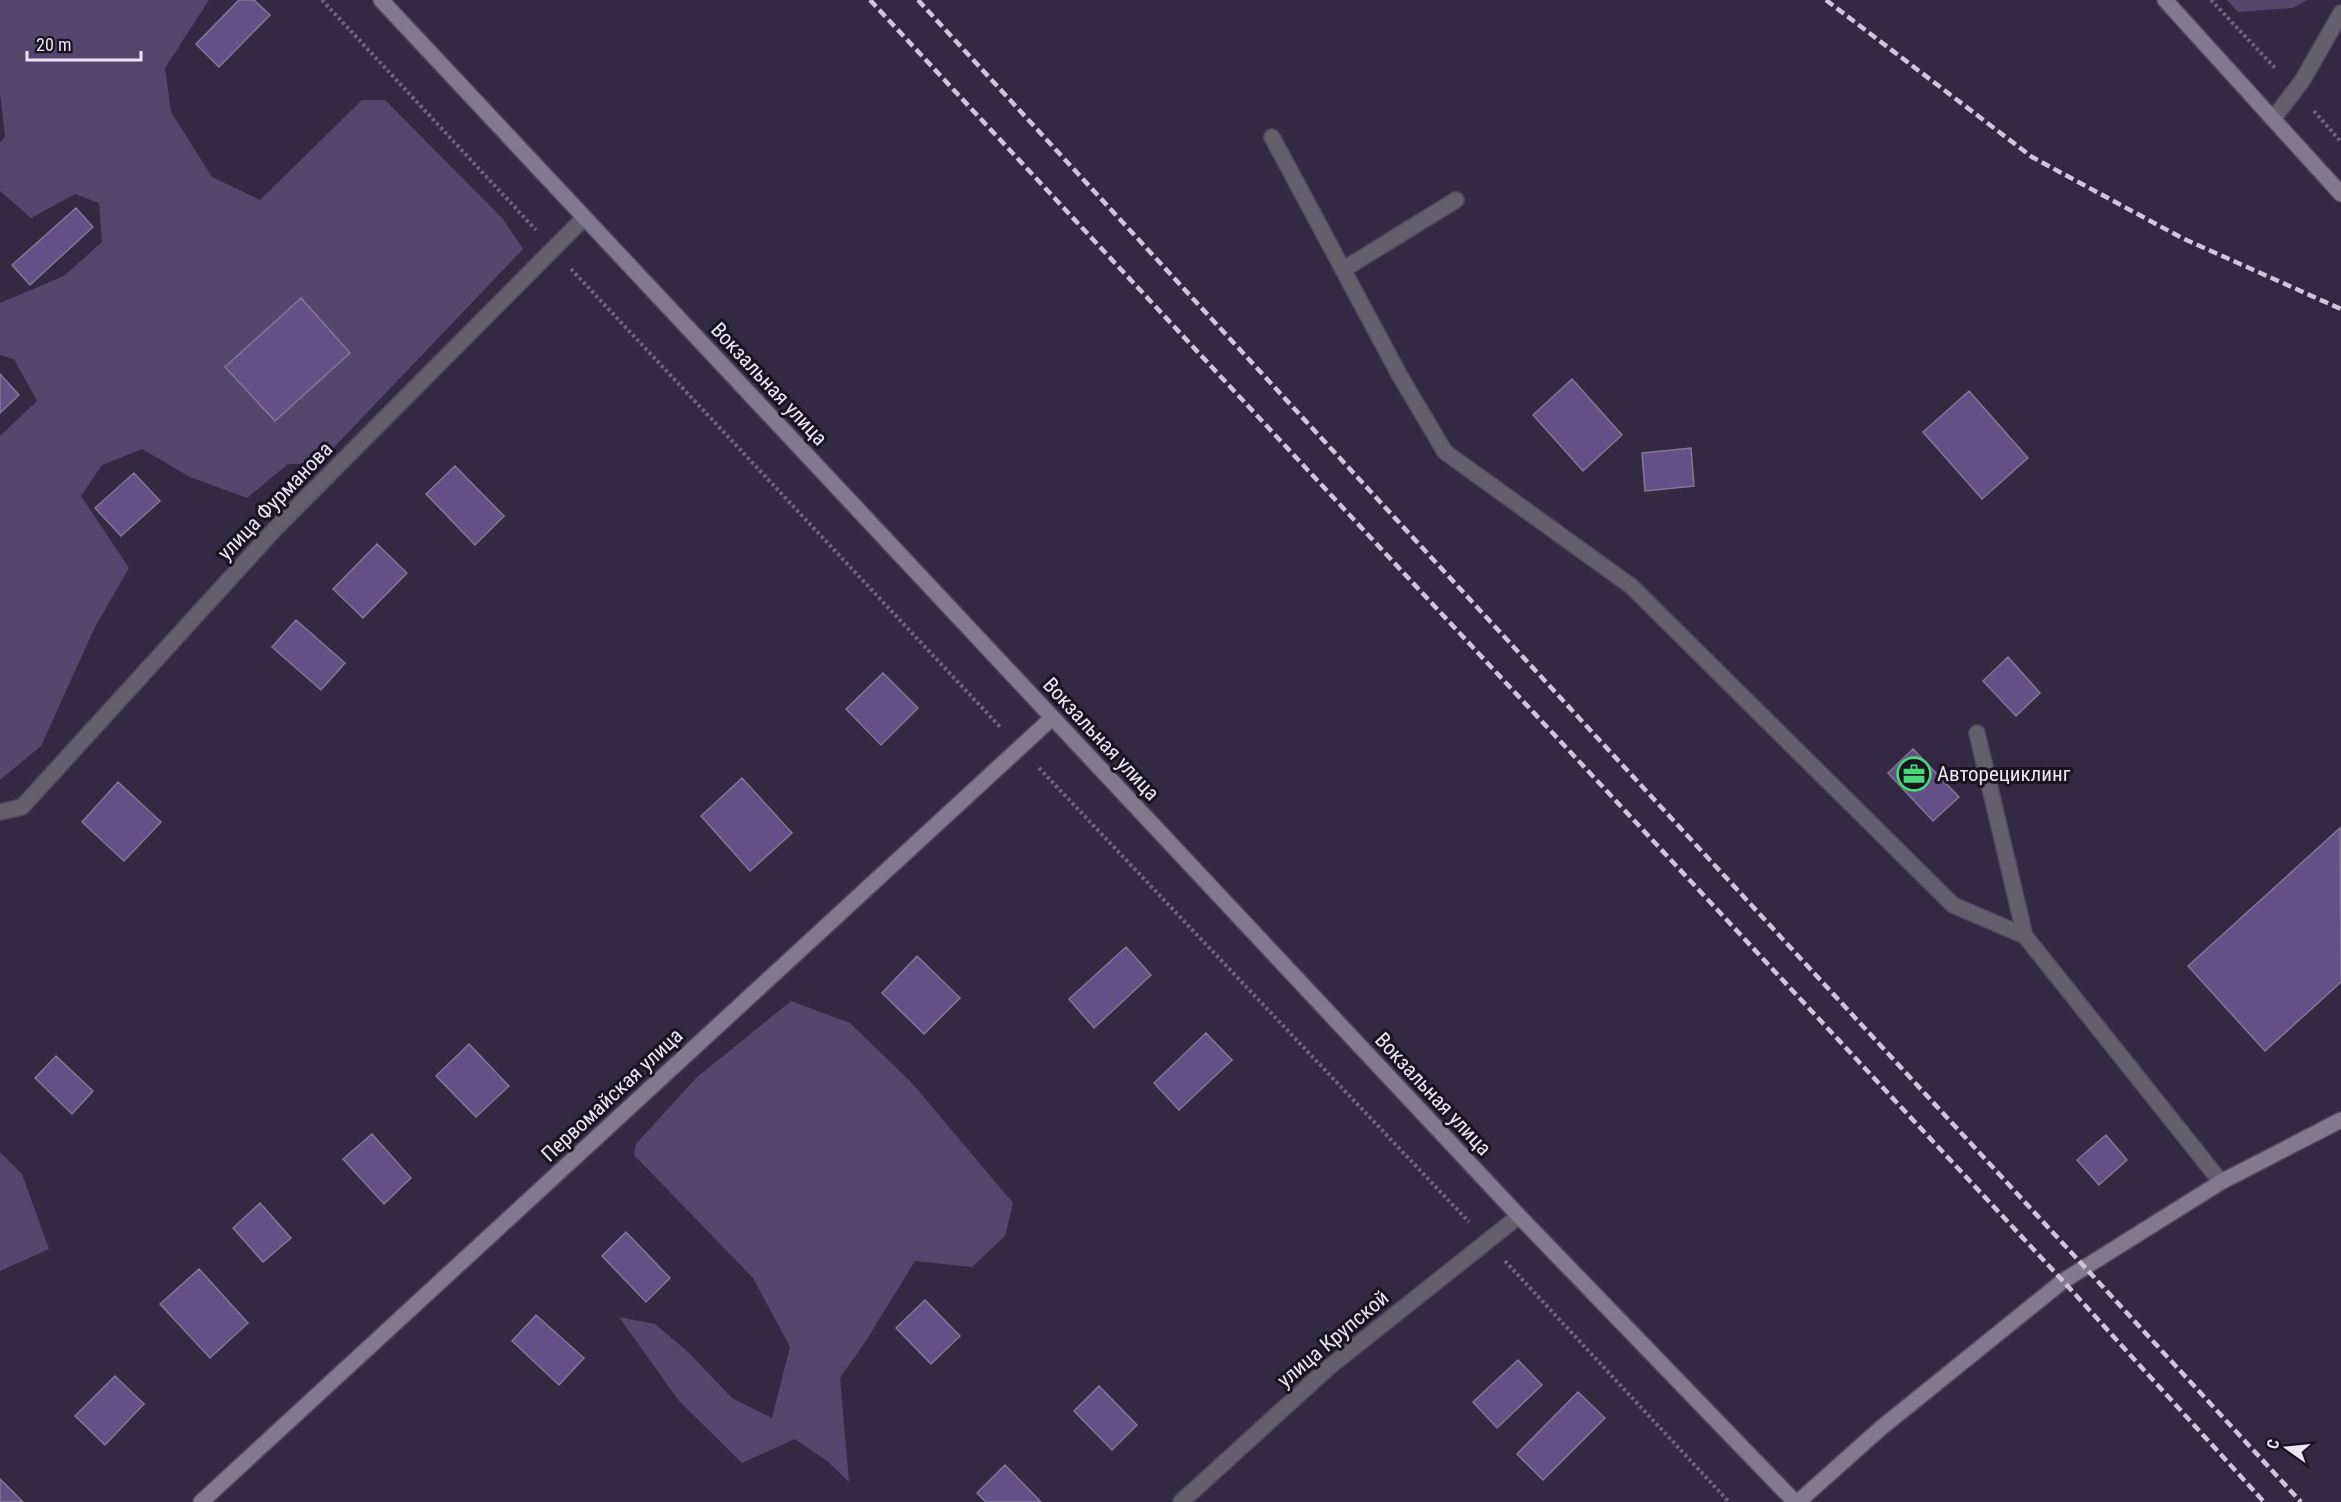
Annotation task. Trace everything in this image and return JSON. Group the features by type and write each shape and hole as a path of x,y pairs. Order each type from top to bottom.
{"street":[{"name":"Вокзальная улица","path":"381,0 1519,1216 1796,1502"},
{"path":"2165,0 2341,194"},
{"path":"2272,119 2302,81 2341,13"},
{"path":"1272,137 1400,376 1445,452 1631,586 1953,905 2025,936"},
{"path":"1344,268 1456,200"},
{"name":"улица Фурманова","path":"0,812 22,807 275,529 584,218"},
{"name":"Первомайская улица","path":"201,1502 1052,718"},
{"path":"1977,733 2025,936 2221,1182"},
{"path":"1796,1502 1881,1428 2063,1281 2221,1182 2341,1120"},
{"name":"улица Крупской","path":"1181,1502 1329,1368 1519,1216"}],"shaded area":[{"path":"0,0 209,0 165,68 171,112 212,177 260,200 362,100 385,100 502,218 523,249 318,464 288,464 247,498 190,477 142,449 102,465 81,496 129,568 95,627 41,746 0,780 0,436 37,401 14,359 0,355 0,303 64,276 102,242 99,203 75,194 31,218 0,191 0,143 5,136 0,94"},
{"path":"2227,0 2307,0 2293,8 2238,12"},
{"path":"791,1001 850,1023 912,1083 1013,1203 1005,1236 972,1267 915,1261 840,1378 849,1482 827,1461 795,1439 742,1463 679,1401 619,1317 655,1324 688,1352 732,1398 772,1418 790,1347 753,1278 634,1155 636,1144 696,1078"},
{"path":"0,1152 22,1174 49,1249 0,1271"}],"building":[{"path":"239,0 254,0 270,15 219,67 196,44"},
{"path":"76,208 93,227 30,285 12,265"},
{"path":"301,298 350,353 275,421 225,367"},
{"path":"0,374 19,395 0,413"},
{"path":"1572,379 1622,435 1583,471 1533,415"},
{"path":"1969,391 2028,458 1982,499 1923,432"},
{"path":"1691,448 1694,486 1645,491 1642,453"},
{"path":"455,466 504,516 475,545 426,494"},
{"path":"134,473 160,501 121,536 95,508"},
{"path":"377,544 407,573 363,618 333,589"},
{"path":"296,620 345,663 321,690 272,647"},
{"path":"2008,657 2040,693 2016,716 1983,681"},
{"path":"883,673 918,708 881,745 846,709"},
{"path":"1913,749 1959,797 1933,821 1888,773"},
{"path":"742,778 792,833 750,871 701,816"},
{"path":"118,782 161,822 124,861 82,822"},
{"path":"2340,828 2341,982 2265,1051 2188,966"},
{"path":"1126,947 1151,975 1094,1028 1069,999"},
{"path":"917,956 960,998 924,1034 882,993"},
{"path":"1206,1033 1232,1060 1179,1110 1154,1083"},
{"path":"469,1044 509,1086 476,1117 436,1076"},
{"path":"56,1056 93,1091 72,1114 35,1078"},
{"path":"372,1134 411,1178 384,1204 343,1159"},
{"path":"2106,1135 2127,1160 2099,1185 2077,1160"},
{"path":"260,1203 291,1238 263,1262 233,1228"},
{"path":"626,1232 670,1278 646,1302 602,1256"},
{"path":"199,1269 248,1323 210,1358 160,1304"},
{"path":"925,1300 960,1336 931,1364 896,1328"},
{"path":"536,1315 584,1358 559,1385 512,1341"},
{"path":"1518,1360 1542,1385 1497,1428 1473,1402"},
{"path":"115,1376 144,1404 105,1445 75,1416"},
{"path":"1099,1386 1137,1425 1112,1450 1074,1411"},
{"path":"1578,1392 1605,1418 1543,1480 1517,1454"},
{"path":"1005,1465 1041,1502 986,1502 977,1493"},
{"path":"0,1479 23,1502 0,1502"}],"railway":[{"path":"870,0 2063,1281 2264,1502"},
{"path":"918,0 2301,1502"},
{"path":"1826,0 2032,157 2182,238 2341,309"}],"place":[{"name":"Авторециклинг","path":"1914,774"}]}
